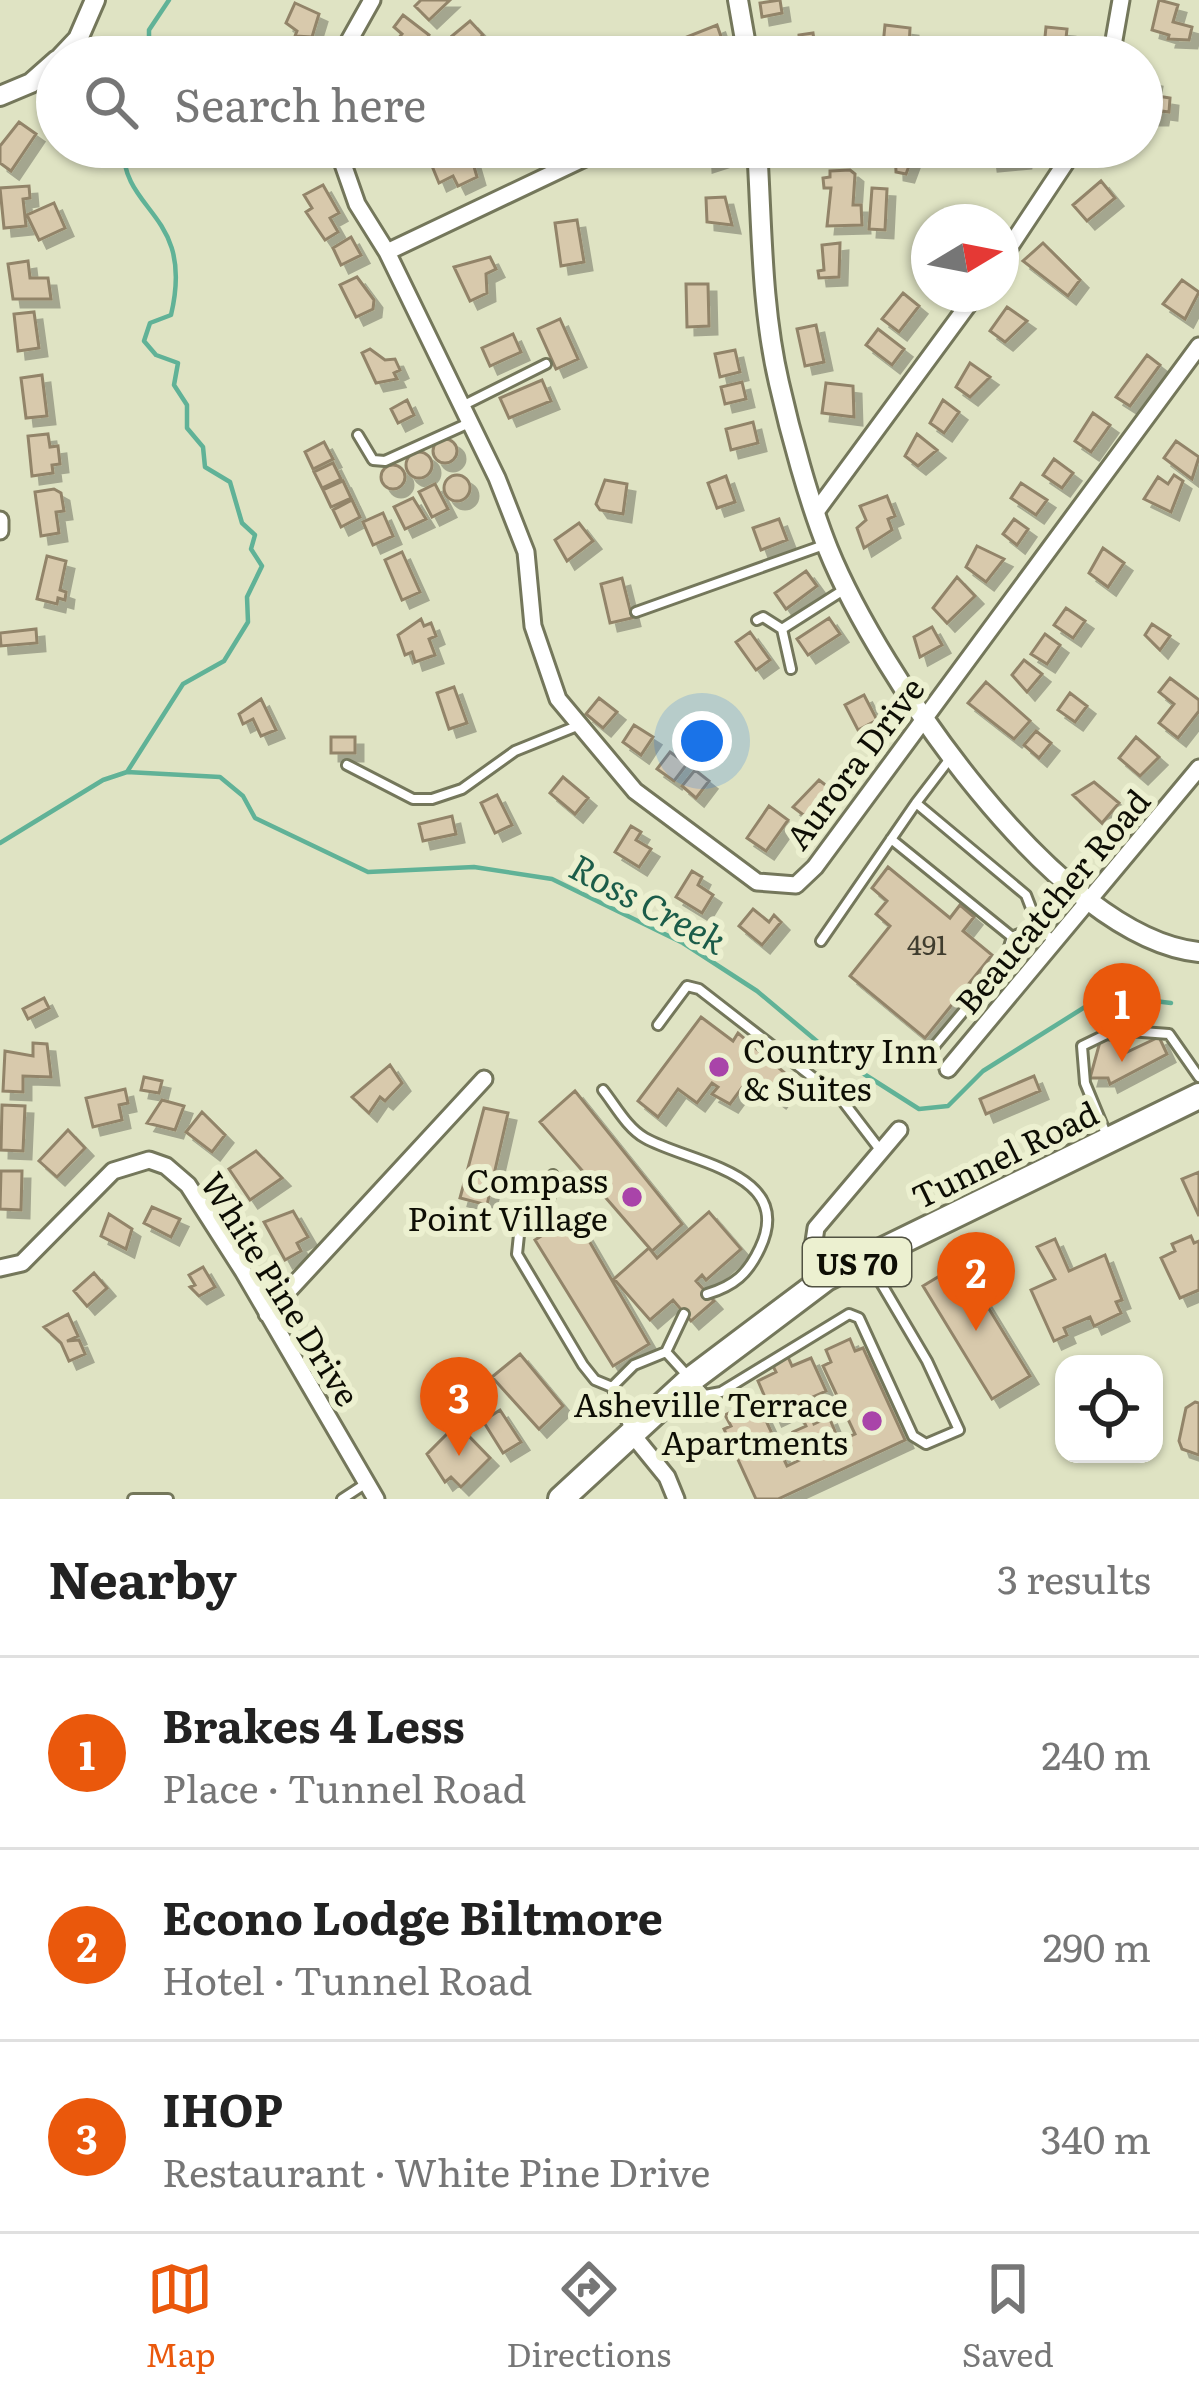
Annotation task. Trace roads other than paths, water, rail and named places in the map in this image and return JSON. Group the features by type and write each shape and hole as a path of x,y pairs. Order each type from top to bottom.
{"main road":[{"name":"Tunnel Road","path":"561,1499 689,1381 826,1278 1199,1096"}],"street":[{"path":"79,36 95,0"},
{"path":"352,36 372,0"},
{"path":"738,0 744,36"},
{"path":"1114,36 1120,0"},
{"path":"0,96 36,78"},
{"name":"Aurora Drive","path":"344,168 357,204 387,252 470,422 526,552 533,626 558,699 635,791 757,882 777,887 796,885 815,866 1199,346"},
{"path":"387,252 564,168"},
{"path":"758,168 766,301 778,380 825,544 846,588 924,717 998,813 1090,902 1147,938 1199,952"},
{"path":"1019,233 1062,168"},
{"path":"818,509 963,312"},
{"path":"0,520 0,531"},
{"name":"Beaucatcher Road","path":"948,1069 1199,768"},
{"path":"267,1313 484,1079"},
{"path":"826,1278 812,1237 899,1130"},
{"name":"White Pine Drive","path":"0,1268 22,1263 113,1171 149,1160 188,1185 376,1499"},
{"path":"632,1434 667,1477 676,1499"}],"lane":[{"path":"462,406 546,364"},
{"path":"358,435 374,460 385,461 470,422"},
{"path":"636,612 825,544"},
{"path":"782,629 846,588"},
{"path":"757,620 763,617 782,629 791,670"},
{"path":"347,765 413,799 432,799 462,789 515,751 577,726"},
{"path":"821,941 953,754"},
{"path":"916,803 1026,895 1038,926 1055,943"},
{"path":"891,838 1012,937"},
{"path":"932,1049 1004,963 1012,937 1038,926"},
{"path":"658,1025 687,986 699,989 842,1100 882,1152"},
{"path":"1108,1139 1085,1083 1082,1046 1115,1030 1169,1034 1199,1077"},
{"path":"603,1090 647,1139 734,1171 767,1207 769,1230 756,1256 735,1286 707,1294"},
{"path":"553,1175 549,1200 520,1225 517,1254 583,1365 595,1380 612,1387 632,1434"},
{"path":"666,1352 706,1395 721,1392 849,1314 860,1318 913,1436 926,1444 959,1430 927,1360 866,1257"},
{"path":"612,1387 634,1365 666,1352 684,1314"},
{"path":"342,1499 366,1483"},
{"path":"133,1499 168,1499"}],"waterway":[{"path":"149,36 169,0"},
{"path":"126,168 174,255 171,315 150,323 144,341 156,355 178,363 174,385 187,405 187,428 203,447 205,467 230,482 242,523 255,535 251,549 262,566 247,597 248,622 224,661 183,684 127,772"},
{"name":"Ross Creek","path":"0,843 103,780 127,772 220,777 243,796 255,818 368,872 474,867 552,879 683,943 757,991 831,1053 919,1109 948,1106 983,1071 1104,995 1171,1003"}],"place":[{"name":"Brakes 4 Less","path":"1122,1062"},
{"name":"Country Inn & Suites","path":"719,1067"},
{"name":"Compass Point Village","path":"632,1197"},
{"name":"Econo Lodge Biltmore","path":"976,1331"},
{"name":"Asheville Terrace Apartments","path":"872,1421"},
{"name":"IHOP","path":"459,1456"}]}
